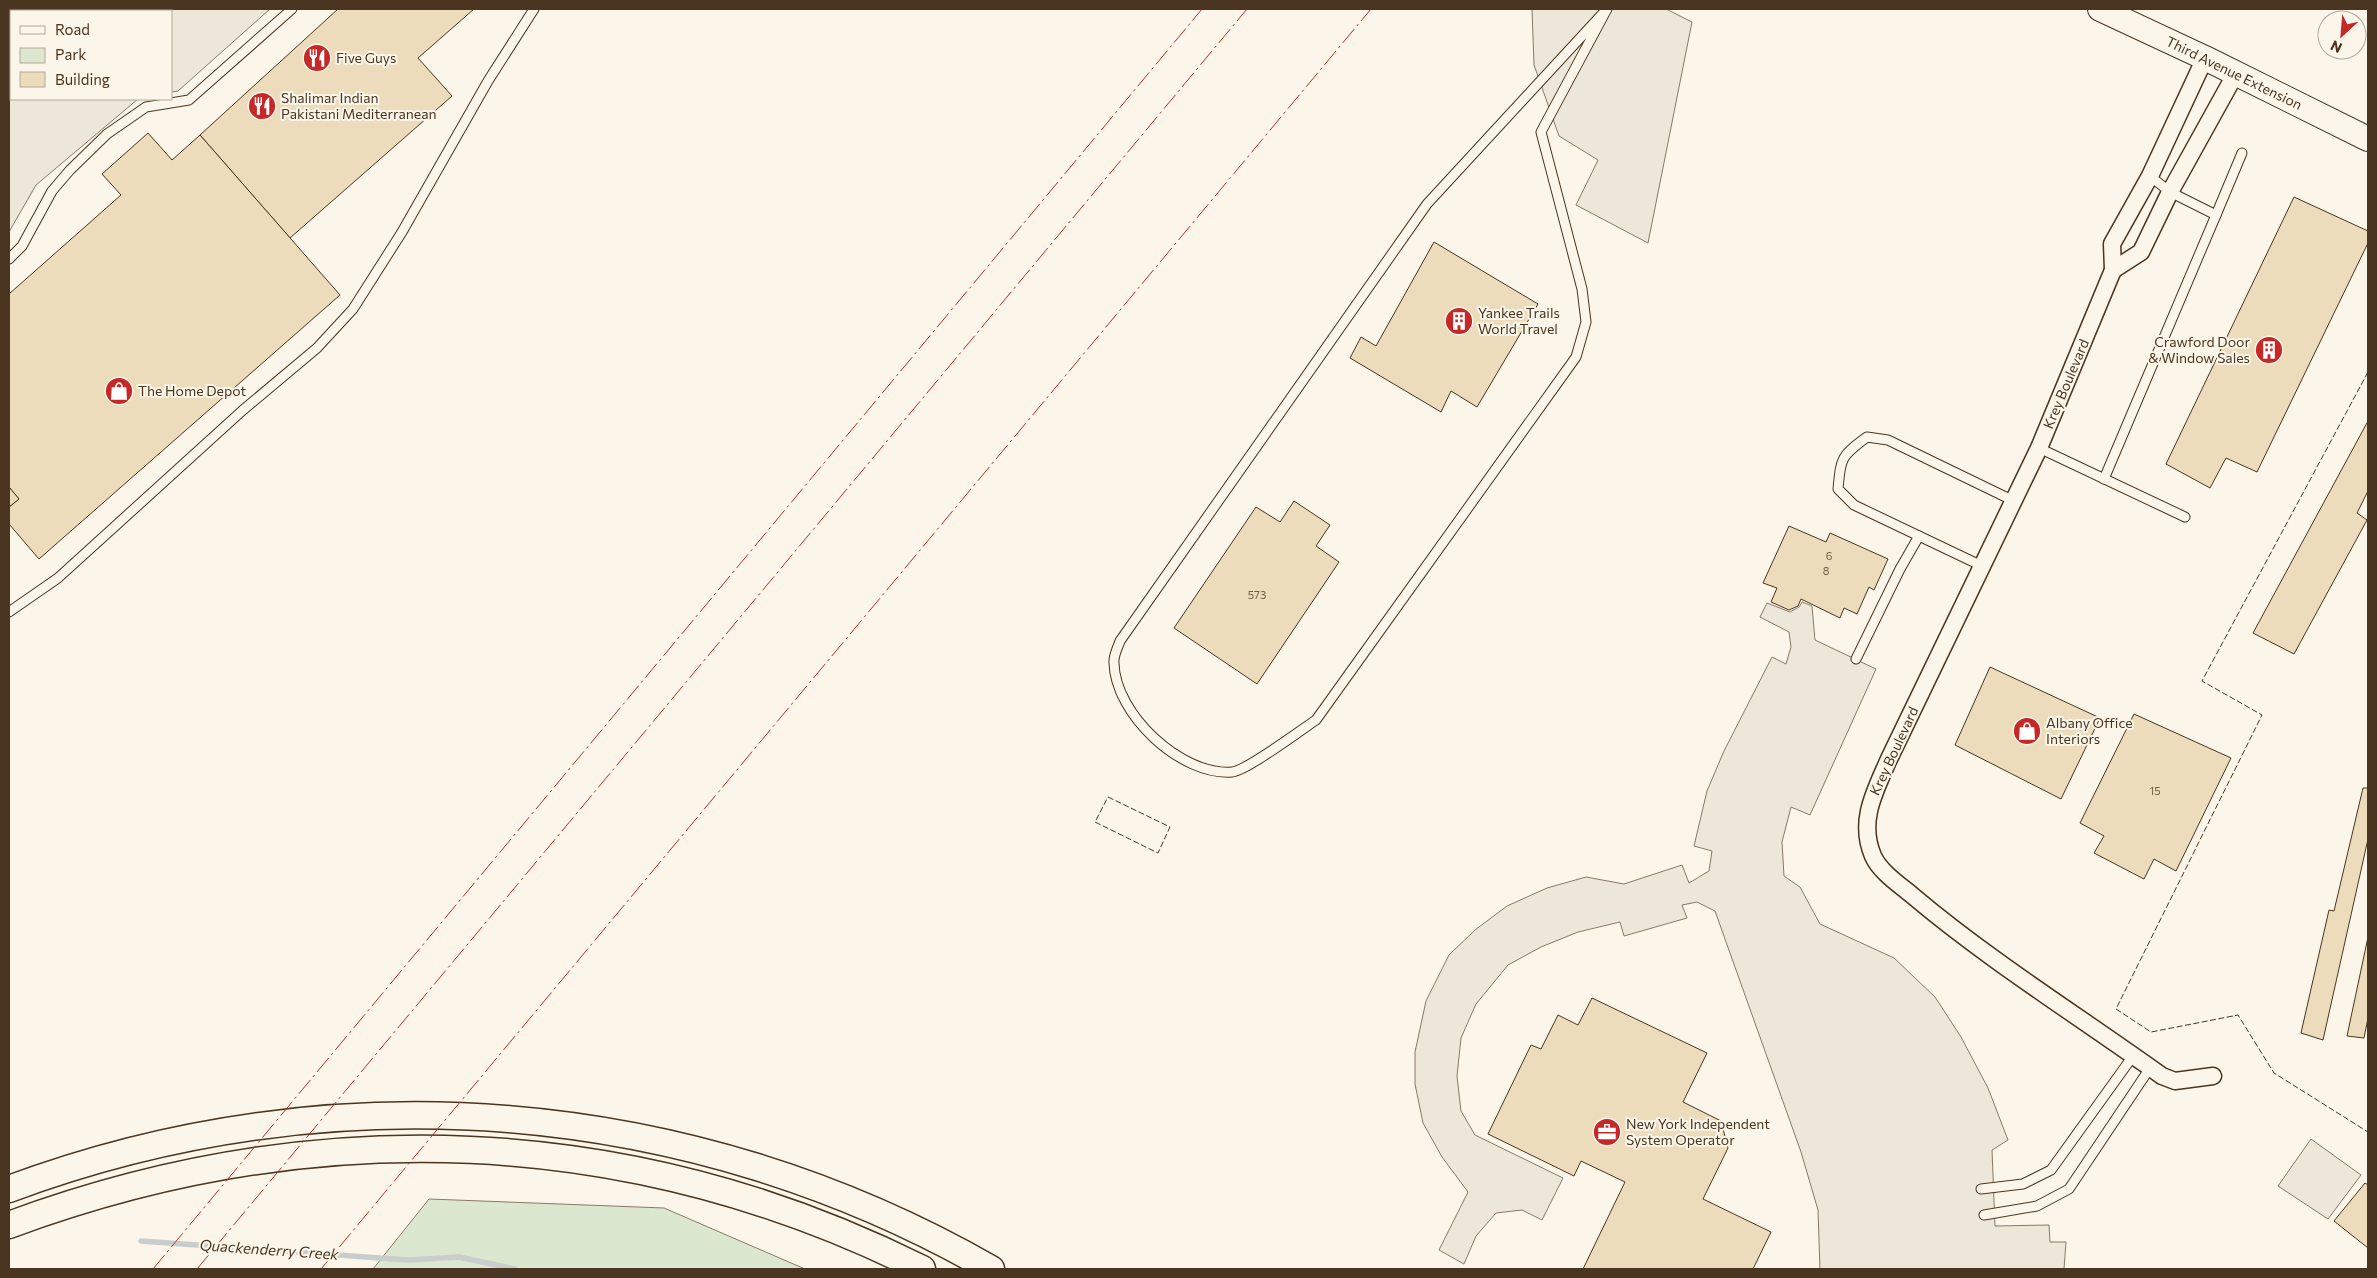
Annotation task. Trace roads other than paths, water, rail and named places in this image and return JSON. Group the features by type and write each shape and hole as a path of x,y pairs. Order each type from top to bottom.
{"main road":[{"path":"9,1189 106,1157 235,1129 303,1120 369,1115 504,1118 572,1125 640,1136 765,1168 888,1215 949,1245 991,1269"},
{"path":"9,1224 115,1189 241,1162 307,1153 370,1148 502,1151 568,1158 634,1169 729,1193 818,1222 875,1246 922,1269"}],"street":[{"name":"Third Avenue Extension","path":"2100,9 2236,73 2368,139"},
{"name":"Krey Boulevard","path":"2205,58 2150,176 2112,244 2113,270 2039,448 1868,806 1867,823 1868,841 1874,858 1888,875 1942,921 2162,1076 2175,1081 2213,1076"},
{"path":"2113,270 2141,252 2170,192 2236,73"}],"lane":[{"path":"9,259 22,246 52,191 70,170 107,134 146,107 189,100 292,9"},
{"path":"9,612 58,578 244,410 317,348 353,309 402,232 488,81 534,9"},
{"path":"1606,10 1541,132 1582,289 1586,322 1576,357 1316,720 1264,756 1234,772 1206,770 1184,759 1150,735 1122,699 1113,662 1120,641 1427,204 1606,10"},
{"path":"2104,479 2242,153"},
{"path":"2150,176 2170,192 2216,215"},
{"path":"1982,566 1854,505 1838,489 1841,465 1846,452 1867,437 1888,440 2014,501"},
{"path":"2039,448 2185,517"},
{"path":"1856,659 1900,569 1919,536"},
{"path":"1982,1190 2023,1184 2051,1170 2133,1056"},
{"path":"1984,1215 2037,1206 2069,1189 2150,1068"}],"waterway":[{"name":"Quackenderry Creek","path":"141,1241 408,1260 459,1257 515,1269"}],"place":[{"name":"Five Guys","path":"317,58"},
{"name":"Shalimar Indian Pakistani Mediterranean","path":"262,106"},
{"name":"Yankee Trails World Travel","path":"1459,321"},
{"name":"Crawford Door & Window Sales","path":"2269,350"},
{"name":"The Home Depot","path":"119,391"},
{"name":"Albany Office Interiors","path":"2027,731"},
{"name":"New York Independent System Operator","path":"1607,1132"}]}
